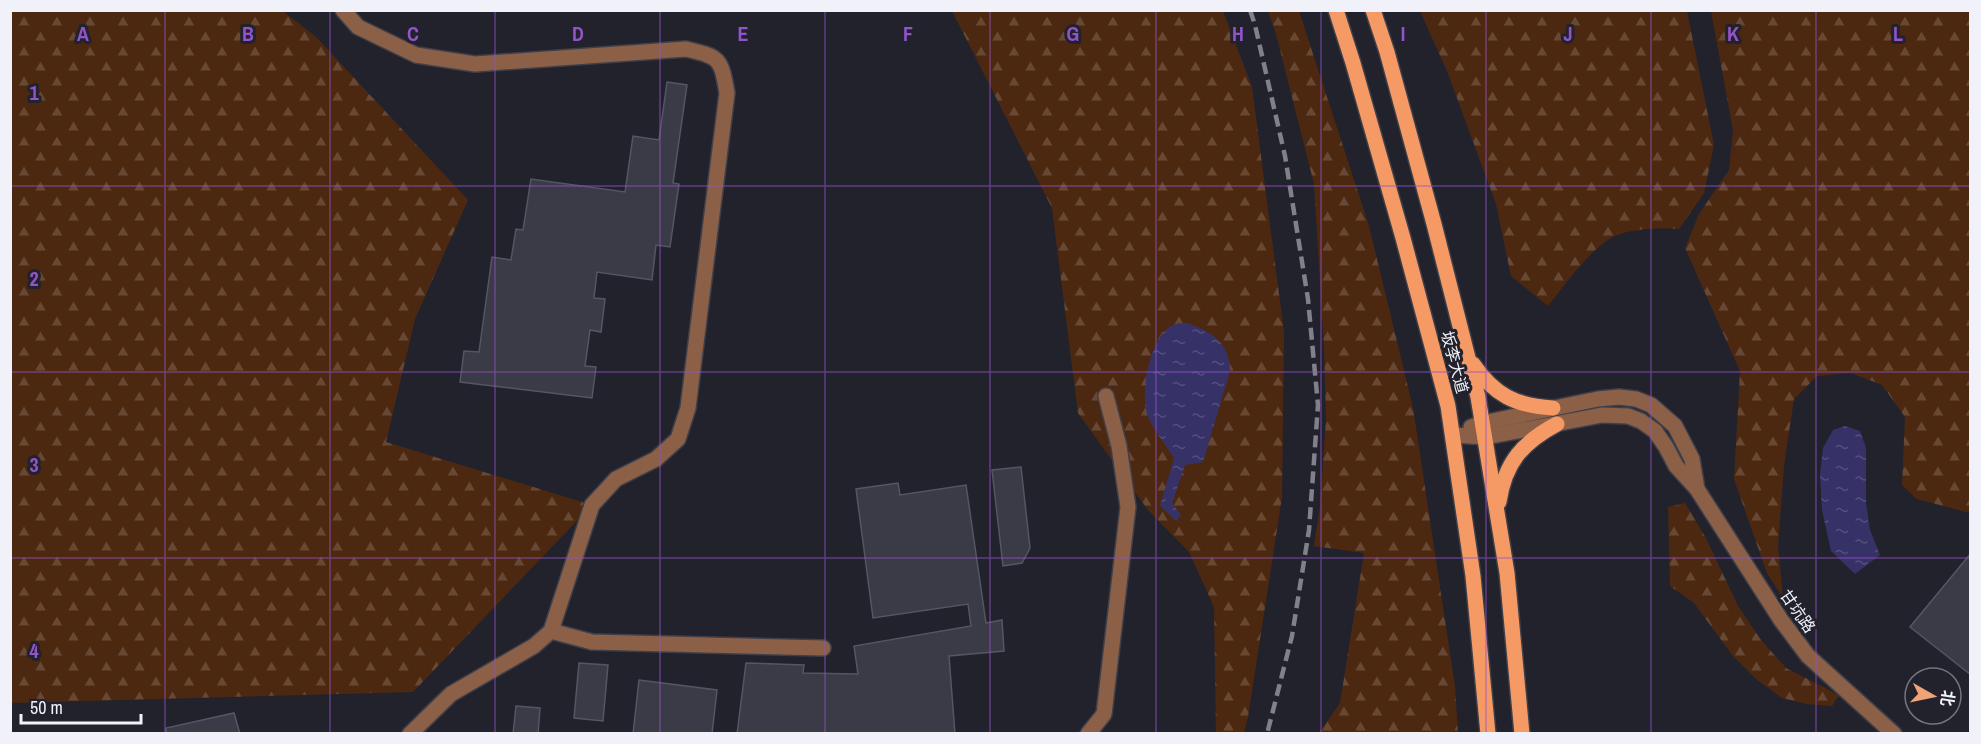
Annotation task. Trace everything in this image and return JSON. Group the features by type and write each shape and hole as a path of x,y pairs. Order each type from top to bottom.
{"main road":[{"name":"坂李大道","path":"1335,10 1353,63 1403,238 1448,406 1473,576 1488,734"},
{"name":"坂李大道","path":"1373,10 1387,52 1434,224 1468,355 1484,430 1509,595 1522,734"},
{"path":"1468,355 1482,377 1495,390 1509,399 1536,407 1553,408"},
{"path":"1498,514 1506,472 1516,455 1538,434 1557,424"}],"street":[{"path":"343,10 358,27 416,55 475,64 686,49 711,55 723,68 727,93 688,408 678,439 656,459 616,479 592,505 551,631 534,646 451,694 410,734"},
{"path":"1088,734 1104,714 1128,507 1119,446 1106,396"},
{"path":"1484,430 1553,408 1598,399 1619,397 1636,399 1652,405 1675,426 1692,459 1697,489"},
{"path":"1453,435 1557,424 1608,414 1628,416 1641,421 1655,431 1676,465 1697,489"},
{"name":"甘坑路","path":"1697,489 1781,620 1808,656 1894,734"},
{"path":"551,631 592,642 823,648"}],"green space":[{"path":"10,11 283,11 316,37 468,200 415,319 386,442 592,505 413,692 11,703"},
{"path":"952,11 1223,11 1252,87 1284,332 1282,497 1244,733 1216,733 1214,607 1189,552 1148,510 1078,413 1052,208"},
{"path":"1268,11 1299,11 1369,226 1413,408 1455,687 1458,733 1319,733 1340,703 1364,553 1314,546 1320,507 1326,419 1314,184 1276,34"},
{"path":"1420,11 1687,11 1714,145 1704,193 1679,229 1630,231 1606,241 1579,268 1548,306 1511,276 1496,204 1447,71"},
{"path":"1711,11 1970,11 1970,513 1917,499 1902,485 1905,417 1882,385 1851,373 1817,376 1794,399 1784,465 1778,546 1783,598 1767,573 1734,479 1740,371 1685,248 1699,214 1729,170 1733,130"},
{"path":"1685,503 1706,538 1738,606 1761,640 1786,668 1839,695 1832,706 1807,704 1782,698 1756,679 1733,656 1694,603 1670,586 1668,507"}],"water":[{"path":"1187,323 1204,330 1218,340 1227,353 1230,371 1203,462 1185,465 1172,503 1181,515 1176,521 1160,506 1174,458 1149,419 1145,392 1149,365 1158,340 1173,325"},
{"path":"1845,426 1860,431 1866,448 1866,503 1870,530 1880,555 1855,574 1831,551 1822,510 1820,474 1823,448 1833,430"}],"building":[{"path":"667,82 687,85 673,183 679,184 670,247 656,245 652,280 597,272 594,298 605,299 601,332 590,330 585,366 596,367 592,398 460,382 464,351 479,352 492,257 511,260 516,229 523,230 531,179 625,192 633,136 659,140"},
{"path":"1021,467 1030,548 1022,563 1003,566 992,470"},
{"path":"898,483 900,495 966,485 986,623 1002,620 1004,651 949,656 955,734 737,734 746,663 804,665 803,673 858,674 854,646 971,626 968,604 873,618 856,489"},
{"path":"1971,553 1971,675 1963,666 1960,666 1910,627"},
{"path":"579,663 608,665 603,721 574,718"},
{"path":"639,680 717,690 712,734 633,734"},
{"path":"516,706 540,708 538,734 513,734"},
{"path":"234,713 240,734 166,734 166,728"}],"railway":[{"path":"1250,10 1285,156 1308,299 1318,405 1309,530 1292,636 1267,734"}]}
